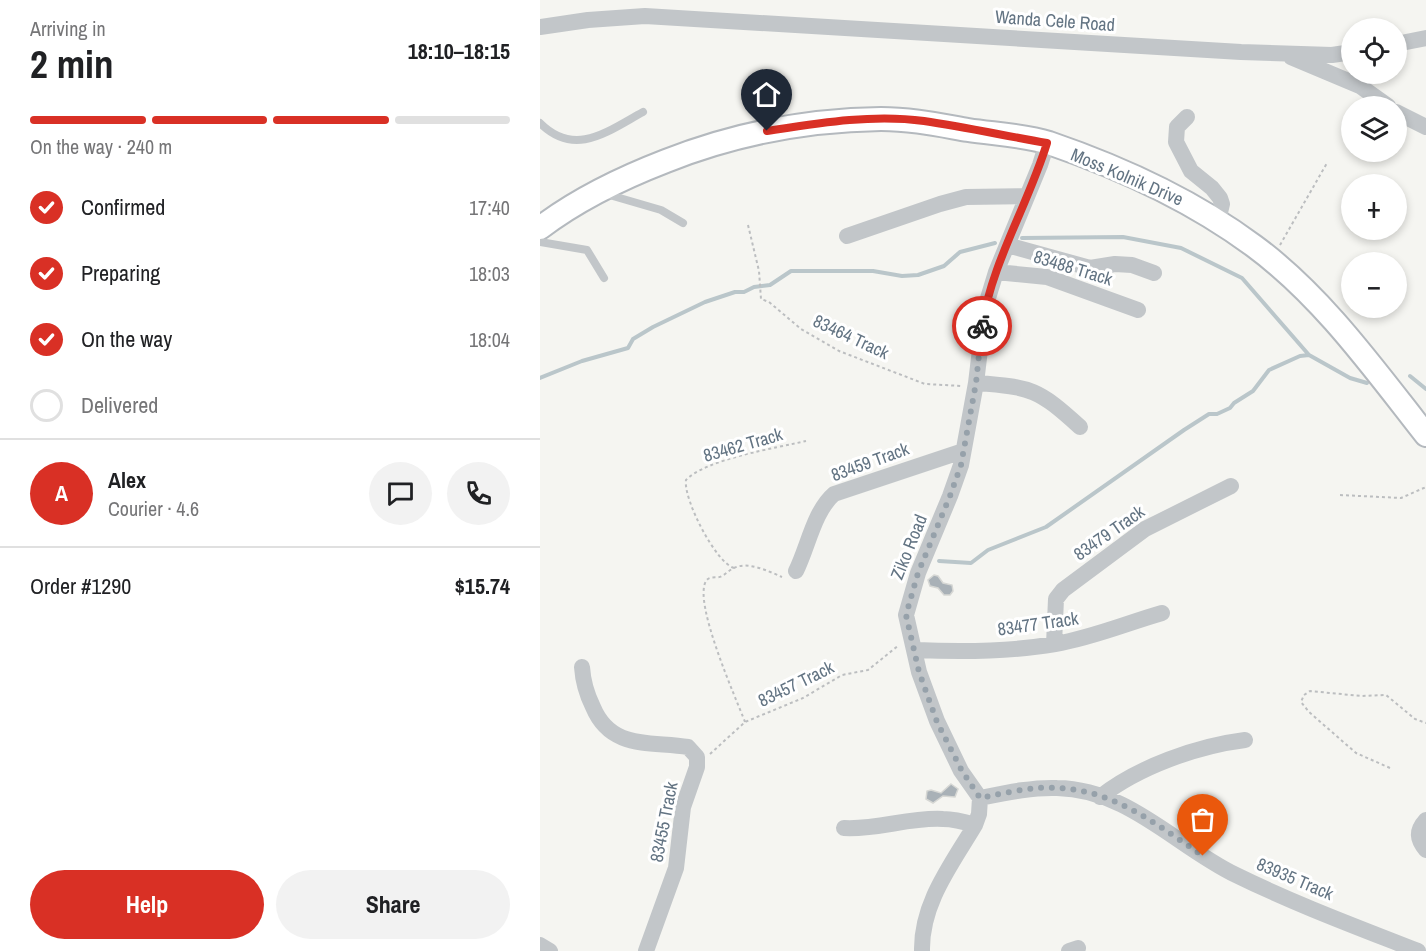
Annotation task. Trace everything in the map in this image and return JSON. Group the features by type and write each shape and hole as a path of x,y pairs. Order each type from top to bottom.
{"main road":[{"name":"Moss Kolnik Drive","path":"540,228 630,175 706,145 823,122 882,119 923,121 1047,143 1119,169 1194,206 1271,260 1293,278 1321,308 1369,363 1426,435"}],"street":[{"name":"Wanda Cele Road","path":"540,27 618,18 686,17 1285,54 1341,54"},
{"path":"1407,42 1426,38"},
{"path":"1285,54 1360,86 1374,96"},
{"path":"1187,117 1178,128 1176,142 1191,171 1212,188 1220,198 1222,204 1218,221"},
{"path":"1407,118 1426,127"},
{"name":"Ziko Road","path":"980,798 962,771 937,722 919,672 906,615 909,601 956,480 976,383 985,308 996,272 1047,143"},
{"path":"847,236 966,197 1027,196"},
{"path":"1007,245 1090,268 1115,264 1132,265 1154,273"},
{"name":"83488 Track","path":"996,272 1047,277 1138,310"},
{"path":"976,383 1034,390 1080,427"},
{"name":"83459 Track","path":"796,571 809,542 820,508 834,494 963,451"},
{"name":"83479 Track","path":"1054,644 1056,599 1062,590 1145,530 1231,486"},
{"name":"83477 Track","path":"914,646 970,651 1054,644 1097,634 1162,613"},
{"name":"83455 Track","path":"582,667 583,685 599,721 607,729 618,737 639,742 688,747 697,756 697,767 683,807 676,868 646,951"},
{"path":"1100,797 1119,784 1185,753 1245,740"},
{"name":"83935 Track","path":"980,798 1022,790 1058,788 1100,797 1134,810 1234,874 1312,909 1418,951"},
{"path":"922,951 925,915 975,825 980,814 980,798"},
{"path":"844,828 863,829 910,821 942,819 975,825"},
{"path":"1426,820 1419,829 1418,838 1426,850"},
{"path":"540,945 550,951"}],"lane":[{"path":"540,123 553,134 572,141 599,136 643,112"},
{"path":"598,192 661,210 683,223"},
{"path":"540,242 587,250 604,278"}],"path":[{"path":"1271,260 1327,163"},
{"name":"83464 Track","path":"748,225 761,288 761,299 770,302 801,329 840,351 926,384 961,386 976,383"},
{"name":"83462 Track","path":"734,568 727,566 720,558 709,539 687,497 686,480 696,472 722,462 806,441"},
{"path":"1340,495 1401,498 1426,487"},
{"path":"745,722 712,635 704,597 707,580 720,578 742,565 753,566 783,578 796,571"},
{"name":"83457 Track","path":"697,767 745,722 784,707 826,686 842,675 868,670 902,641 914,646"},
{"path":"1390,768 1356,753 1309,712 1301,702 1304,695 1310,691 1386,696 1415,719 1426,723"}],"building":[{"path":"934,575 938,576 943,583 952,585 953,591 950,595 944,595 938,588 930,586 928,580"},
{"path":"951,784 958,789 955,797 943,796 933,803 926,799 927,791 941,793"}],"waterway":[{"path":"1022,238 1123,237 1181,248 1242,278 1309,355 1350,378 1367,383"},
{"path":"540,378 582,361 628,348 633,339 653,327 705,302 735,292 744,292 754,287 770,285 791,271 873,271 902,276 918,275 944,266 960,252 995,243"},
{"path":"939,561 971,563 988,550 1046,527 1184,430 1209,414 1217,414 1230,408 1253,391 1269,370 1300,356 1309,355"},
{"path":"1410,376 1426,389"}],"way so far":[{"path":"982,326 976,383 961,465 918,573 906,615 916,650 919,672 937,722 962,771 980,798 1022,790 1058,788 1088,792 1122,803 1203,856"}],"route":[{"path":"767,131 823,122 882,119 923,121 1047,143 996,272 982,326"}]}
